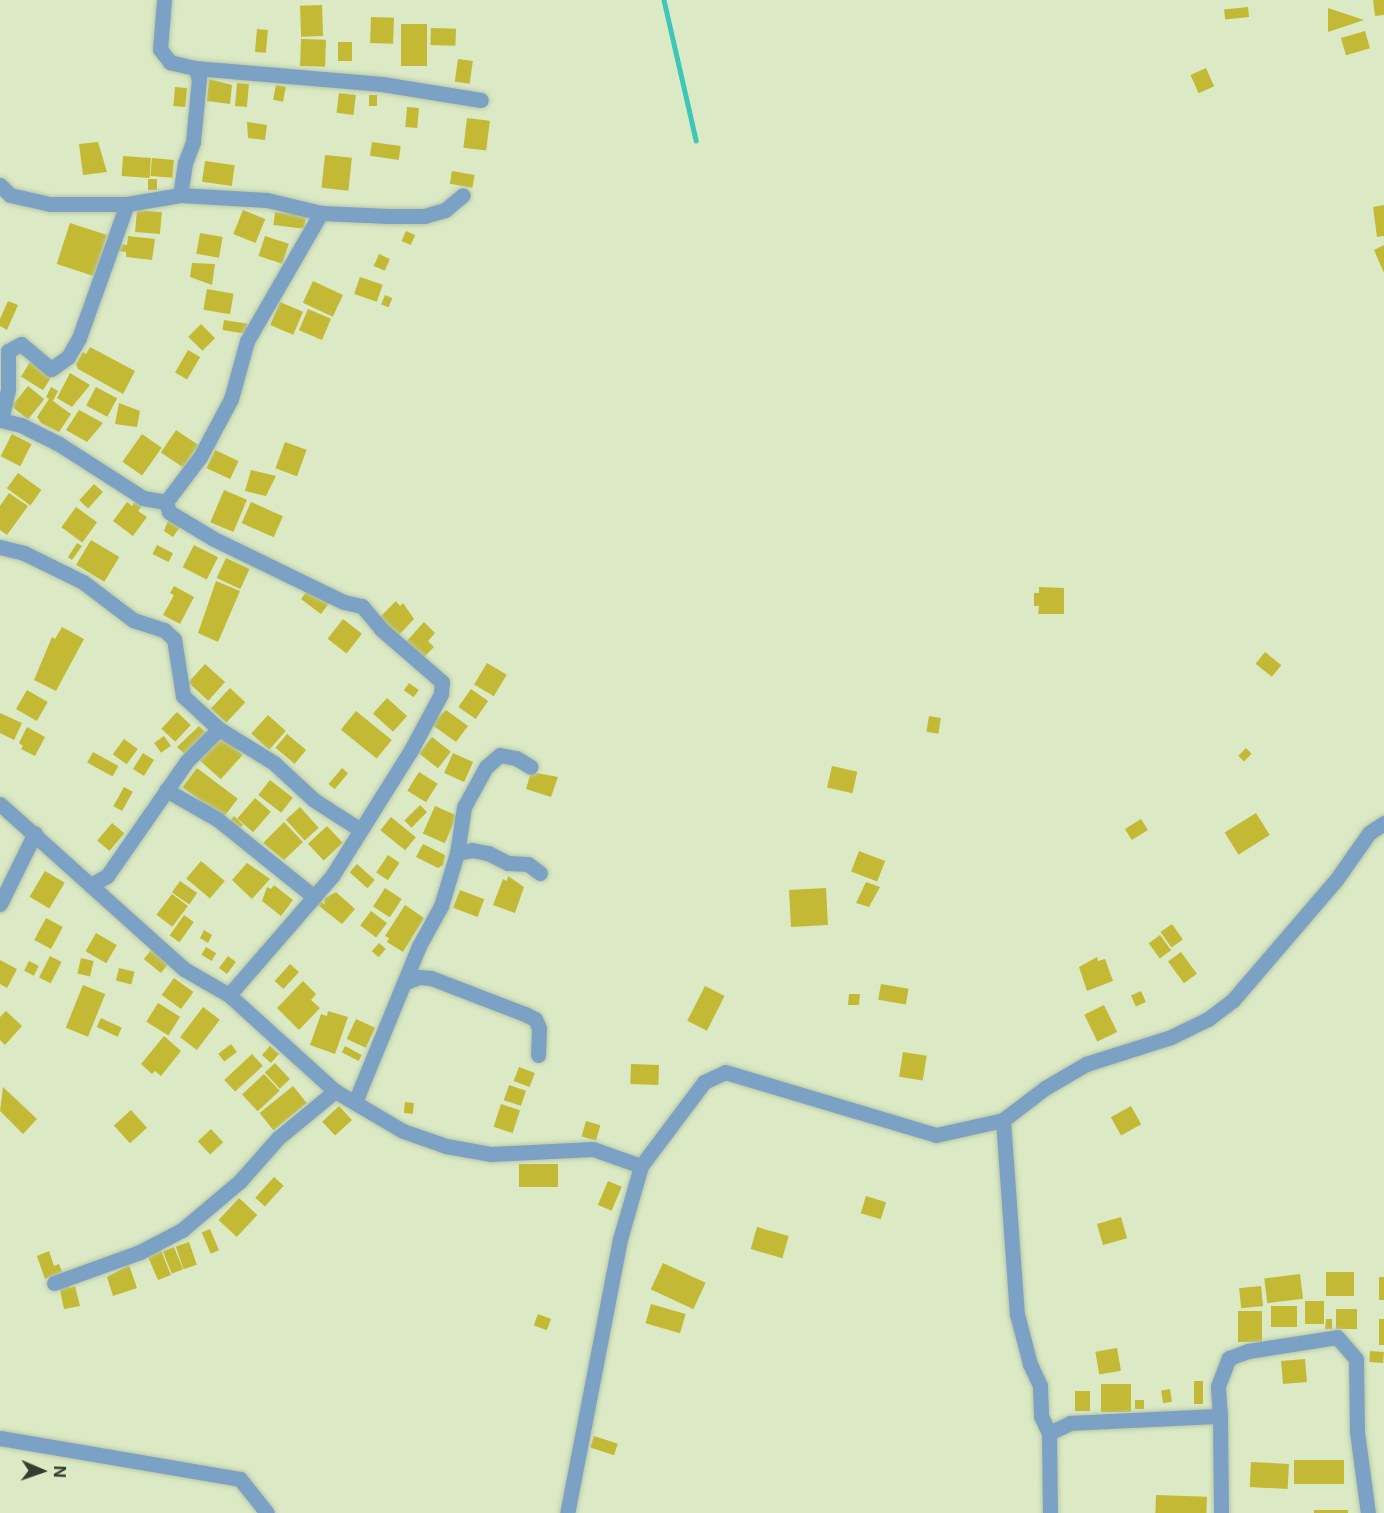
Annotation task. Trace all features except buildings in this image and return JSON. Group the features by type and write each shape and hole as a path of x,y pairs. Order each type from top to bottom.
{"street":[{"path":"164,0 160,50 170,62 195,68 382,84 481,100"},
{"path":"180,195 198,107 199,79 195,68"},
{"path":"0,185 10,195 50,204 127,204 180,195 267,200 321,213 424,216 445,210 463,195"},
{"path":"127,204 79,338 68,357 51,369 21,344 8,351 8,389 0,420 59,444 143,498 166,502"},
{"path":"166,502 200,457 231,399 247,341 321,213"},
{"path":"166,502 169,512 214,538 362,606 381,629 442,682 441,694 411,750 359,829 332,876 312,895 229,995"},
{"path":"0,547 24,553 83,582 106,603 174,639 183,696 219,729 274,763 314,800 359,829"},
{"path":"90,885 107,876 166,790 219,729"},
{"path":"355,1102 419,946 441,906 457,853 464,807 486,767 500,755 516,758 531,767"},
{"path":"166,790 217,819 312,895"},
{"path":"0,804 35,832 184,969 229,995 335,1091 403,1131 446,1146 491,1154 593,1149 641,1166"},
{"path":"567,1513 620,1239 641,1166 704,1082 725,1072 936,1135 1003,1120 1045,1088 1086,1064 1171,1037 1208,1019 1233,1000 1336,880 1369,833 1384,823"},
{"path":"0,904 35,832"},
{"path":"457,853 472,850 488,853 508,863 528,864 540,873"},
{"path":"406,982 431,978 535,1019 538,1028 538,1055"},
{"path":"54,1283 140,1252 182,1230 240,1181 278,1138 335,1091"},
{"path":"1003,1120 1017,1314 1030,1364 1040,1385 1041,1416 1049,1433 1050,1513"},
{"path":"1221,1513 1218,1386 1229,1358 1248,1351 1337,1337 1356,1359 1357,1432 1368,1513"},
{"path":"1049,1433 1070,1423 1220,1416"},
{"path":"0,1438 240,1479 267,1513"}],"waterway":[{"path":"664,0 696,140"}]}
